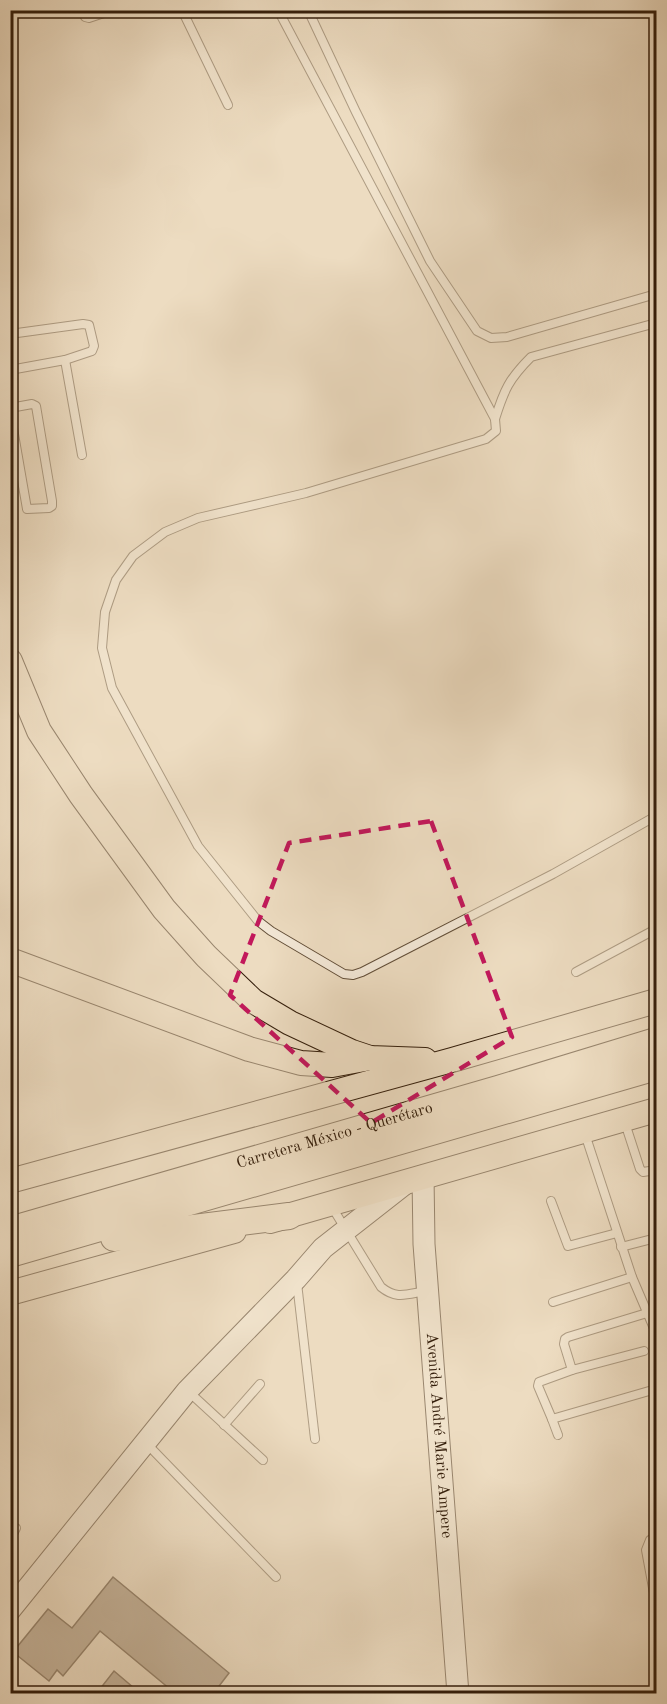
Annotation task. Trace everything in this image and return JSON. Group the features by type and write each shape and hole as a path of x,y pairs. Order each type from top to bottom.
{"highway":[{"name":"Carretera México - Querétaro","path":"10,1230 657,1041"},
{"name":"Carretera México - Querétaro","path":"22,1251 657,1067"},
{"path":"22,1251 289,1216"}],"main road":[{"path":"10,661 39,731 69,777 164,909 206,956 253,1001 290,1023 370,1058"},
{"path":"10,960 249,1048 302,1063 332,1065 370,1058 452,1060"},
{"path":"10,1181 452,1060 657,1001"},
{"path":"10,1293 289,1216 417,1177 657,1110"},
{"path":"10,1610 188,1391 323,1248 417,1177"},
{"name":"Avenida André Marie Ampere","path":"417,1177 458,1694"}],"lane":[{"path":"82,10 89,18 113,10"},
{"path":"182,10 228,105"},
{"path":"278,10 495,419 496,431 486,439 306,493 198,518 165,532 133,556 116,580 105,612 102,648 112,688 198,846 258,921 344,974 353,975 362,972 553,874 657,816"},
{"path":"308,10 430,261 477,331 491,338 507,337 657,294"},
{"path":"495,419 505,389 531,357 657,323"},
{"path":"10,334 83,324 89,325 94,346 92,351 65,360 10,370"},
{"path":"65,360 82,455"},
{"path":"32,404 36,406 52,501 52,506 49,508 27,509 10,410 32,404"},
{"path":"576,972 657,929"},
{"path":"623,1119 640,1168 643,1172 657,1170"},
{"path":"584,1130 621,1247 657,1333"},
{"path":"551,1201 568,1246 617,1233"},
{"path":"330,1204 381,1287 390,1294 399,1296 427,1290"},
{"path":"621,1247 657,1238"},
{"path":"553,1302 632,1277"},
{"path":"296,1279 315,1439"},
{"path":"572,1370 564,1344 565,1339 647,1313"},
{"path":"558,1435 538,1386 539,1382 572,1370 644,1351"},
{"path":"224,1425 260,1384"},
{"path":"552,1419 657,1389"},
{"path":"188,1391 263,1460"},
{"path":"146,1443 276,1576"},
{"path":"10,1540 16,1528"},
{"path":"657,1536 650,1540 646,1550 657,1604"}],"highlighted area":[{"path":"431,821 512,1037 371,1123 230,995 289,843"}],"building":[{"path":"113,1577 229,1673 213,1694 176,1694 100,1631 63,1676 57,1670 49,1681 13,1652 48,1609 72,1628"},
{"path":"114,1671 141,1694 96,1694"}]}
